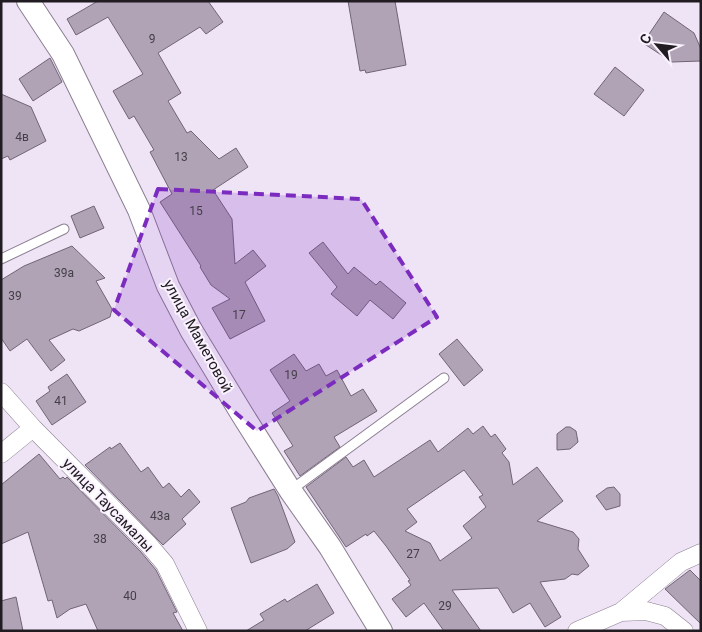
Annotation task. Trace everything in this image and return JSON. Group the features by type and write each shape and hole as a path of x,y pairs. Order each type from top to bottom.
{"street":[{"name":"улица Маметовой","path":"28,1 63,54 138,210 168,286 191,330 290,490 330,547 381,631"},
{"name":"улица Таусамалы","path":"1,392 106,503 133,527 165,564 198,631"},
{"path":"1,454 33,428"},
{"path":"577,631 621,612 681,562 701,553"},
{"path":"621,612 646,611 665,616 684,631"}],"lane":[{"path":"1,259 64,229"},
{"path":"290,490 444,378"}],"highlighted area":[{"path":"158,189 361,199 437,317 257,431 114,310"}],"building":[{"path":"98,1 208,1 223,22 206,34 200,27 158,53 181,93 168,101 187,133 191,131 219,159 236,148 248,167 213,190 232,219 235,264 253,250 266,266 245,282 265,321 230,339 212,308 230,299 211,285 160,202 172,194 150,152 154,150 134,116 129,119 113,91 143,74 108,17 76,35 67,19"},
{"path":"348,1 395,1 406,65 366,73 365,70 360,71"},
{"path":"664,12 694,33 701,49 701,61 672,62 643,43"},
{"path":"50,58 62,82 33,101 19,79"},
{"path":"615,67 644,90 624,116 594,94"},
{"path":"1,94 31,107 46,141 10,160 8,156 1,159"},
{"path":"94,206 104,228 80,238 71,216"},
{"path":"323,242 348,274 354,267 376,285 380,281 406,303 393,319 370,300 357,316 331,294 337,287 309,253"},
{"path":"72,246 105,278 96,281 112,309 110,317 79,331 73,329 49,340 65,360 51,371 27,339 10,351 1,338 1,280 24,266"},
{"path":"457,339 483,370 464,386 439,354"},
{"path":"294,354 306,371 319,364 326,376 337,370 351,396 363,389 377,411 334,437 340,447 300,476 284,451 293,446 272,413 290,401 270,370"},
{"path":"67,374 86,402 52,425 36,401 50,391 48,387"},
{"path":"483,426 491,437 495,434 506,449 502,453 509,462 513,485 537,467 563,501 537,521 573,532 579,539 578,549 589,566 578,575 572,574 565,579 540,582 561,617 545,627 530,603 513,613 498,588 452,590 481,631 444,631 424,603 406,617 392,599 411,585 408,581 410,580 386,546 374,531 346,547 306,487 346,457 353,467 364,460 374,477 430,440 438,452 468,428 473,434","holes":["464,470 483,495 479,497 486,507 463,526 472,538 440,561 430,543 405,531 417,522 407,509"]},
{"path":"566,427 576,431 578,442 570,449 557,450 557,434"},
{"path":"120,443 141,472 148,467 163,488 169,483 181,497 189,489 200,502 182,519 186,524 163,545 85,465 110,447 111,449"},
{"path":"39,454 60,479 67,477 140,551 156,570 177,612 173,613 183,631 98,631 86,604 70,609 57,618 52,600 48,601 28,532 1,544 1,485"},
{"path":"614,487 620,494 620,506 606,510 596,496 607,488"},
{"path":"274,489 295,542 287,549 251,563 231,508 246,502 249,498"},
{"path":"690,570 701,581 701,624 665,589"},
{"path":"317,584 334,613 305,631 246,631 264,620 260,614 285,599 287,602"},
{"path":"16,597 23,631 1,631 1,601"}]}
